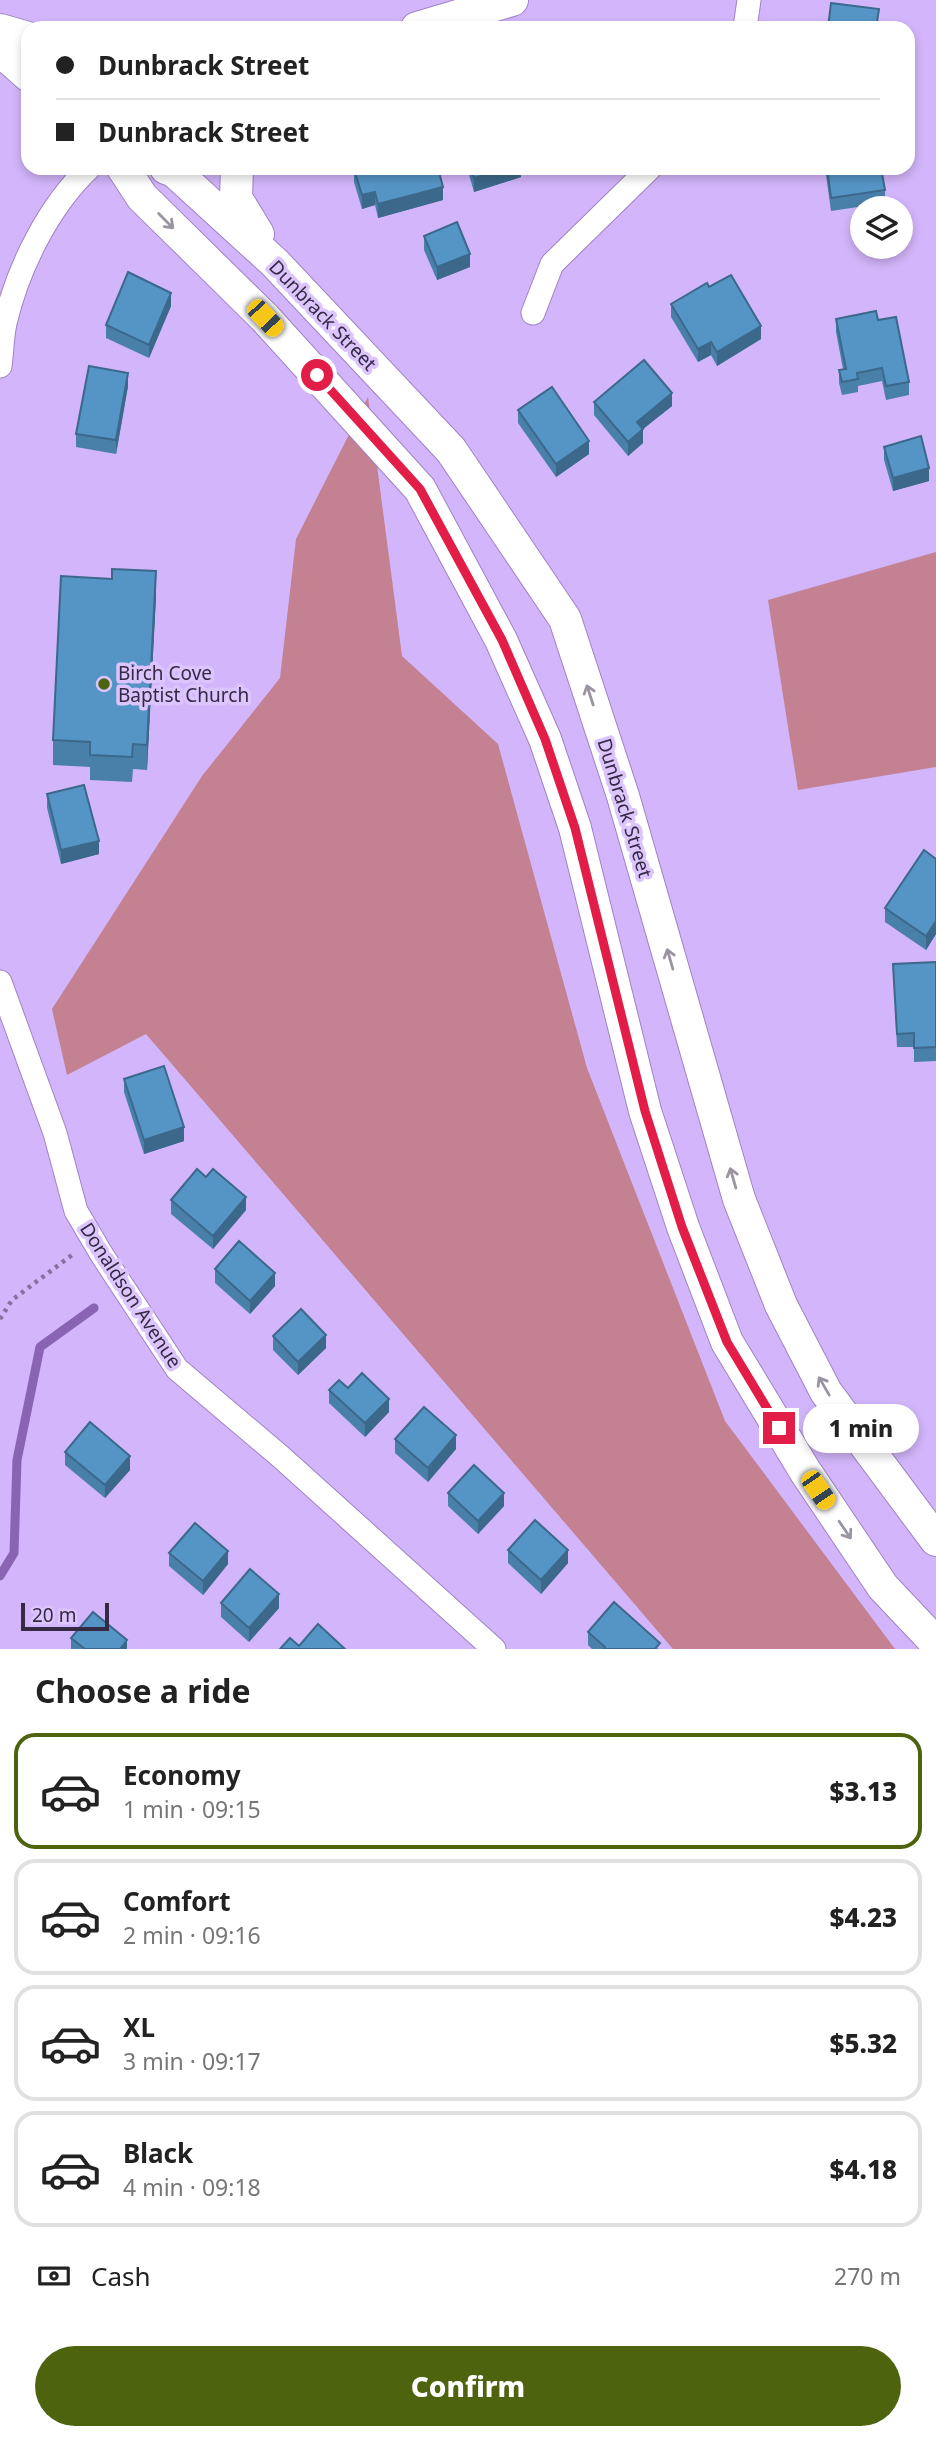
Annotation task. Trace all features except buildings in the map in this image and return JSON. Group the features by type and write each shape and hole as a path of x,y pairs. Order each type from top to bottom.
{"main road":[{"path":"441,21 512,0"},
{"path":"0,30 21,36"},
{"path":"0,50 21,69"},
{"path":"128,175 142,197 265,318 420,489 502,640 545,739 575,828 645,1111 682,1227 727,1342 805,1471 883,1587 936,1643"},
{"name":"Dunbrack Street","path":"178,175 275,262 451,450 565,619 623,796 739,1199 781,1305 826,1392 936,1540"},
{"path":"237,175 236,198 275,262"}],"street":[{"path":"746,21 749,0"},
{"path":"0,366 5,323 29,254 68,187 81,175"},
{"path":"533,313 552,264 643,175"},
{"name":"Donaldson Avenue","path":"0,982 55,1133 76,1212 177,1369 281,1457 494,1649"}],"path":[{"path":"0,1319 12,1300 92,1239"}],"shaded area":[{"path":"368,397 402,656 498,744 587,1068 725,1421 895,1649 673,1649 146,1034 67,1075 52,1009 202,776 280,678 296,539"},
{"path":"936,552 936,767 798,790 768,600"}],"waterway":[{"path":"0,1576 14,1553 17,1460 40,1347 94,1308"}],"place":[{"name":"Birch Cove Baptist Church","path":"104,684"}],"route":[{"path":"317,375 420,489 502,640 545,739 575,828 645,1111 682,1227 727,1342 779,1428"}]}
